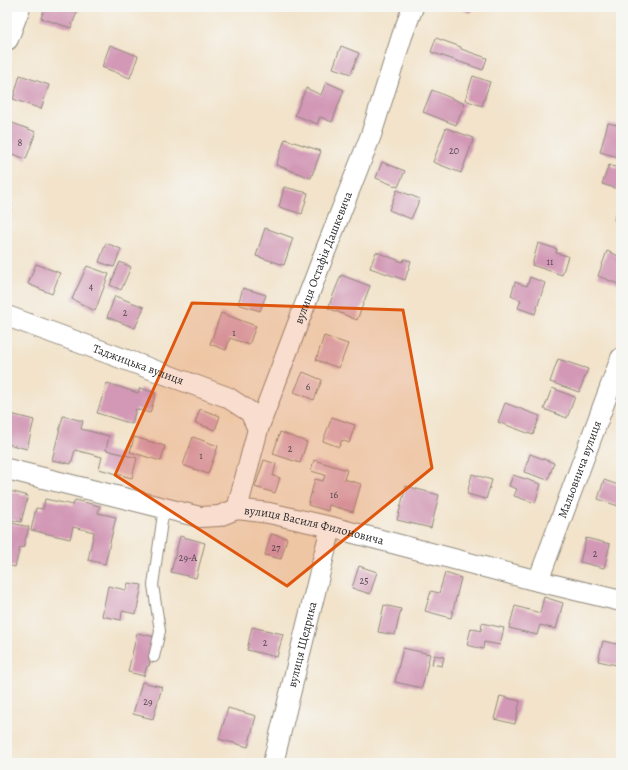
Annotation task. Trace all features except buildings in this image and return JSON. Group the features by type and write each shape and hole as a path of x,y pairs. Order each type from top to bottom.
{"street":[{"path":"7,39 19,7"},
{"name":"вулиця Остафія Дашкевича","path":"237,509 258,429 323,257 372,135 402,36 414,7"},
{"name":"Таджицька вулиця","path":"7,316 226,398 250,412 258,429"},
{"name":"Мальовнича вулиця","path":"538,581 621,358"},
{"name":"вулиця Василя Филоновича","path":"7,469 200,517 219,516 237,509 269,513 331,527 621,601"},
{"name":"вулиця Щедрика","path":"273,763 331,527"}],"lane":[{"path":"154,657 160,631 153,584 164,508"}],"highlighted area":[{"path":"192,303 403,310 432,468 287,586 115,475"}]}
